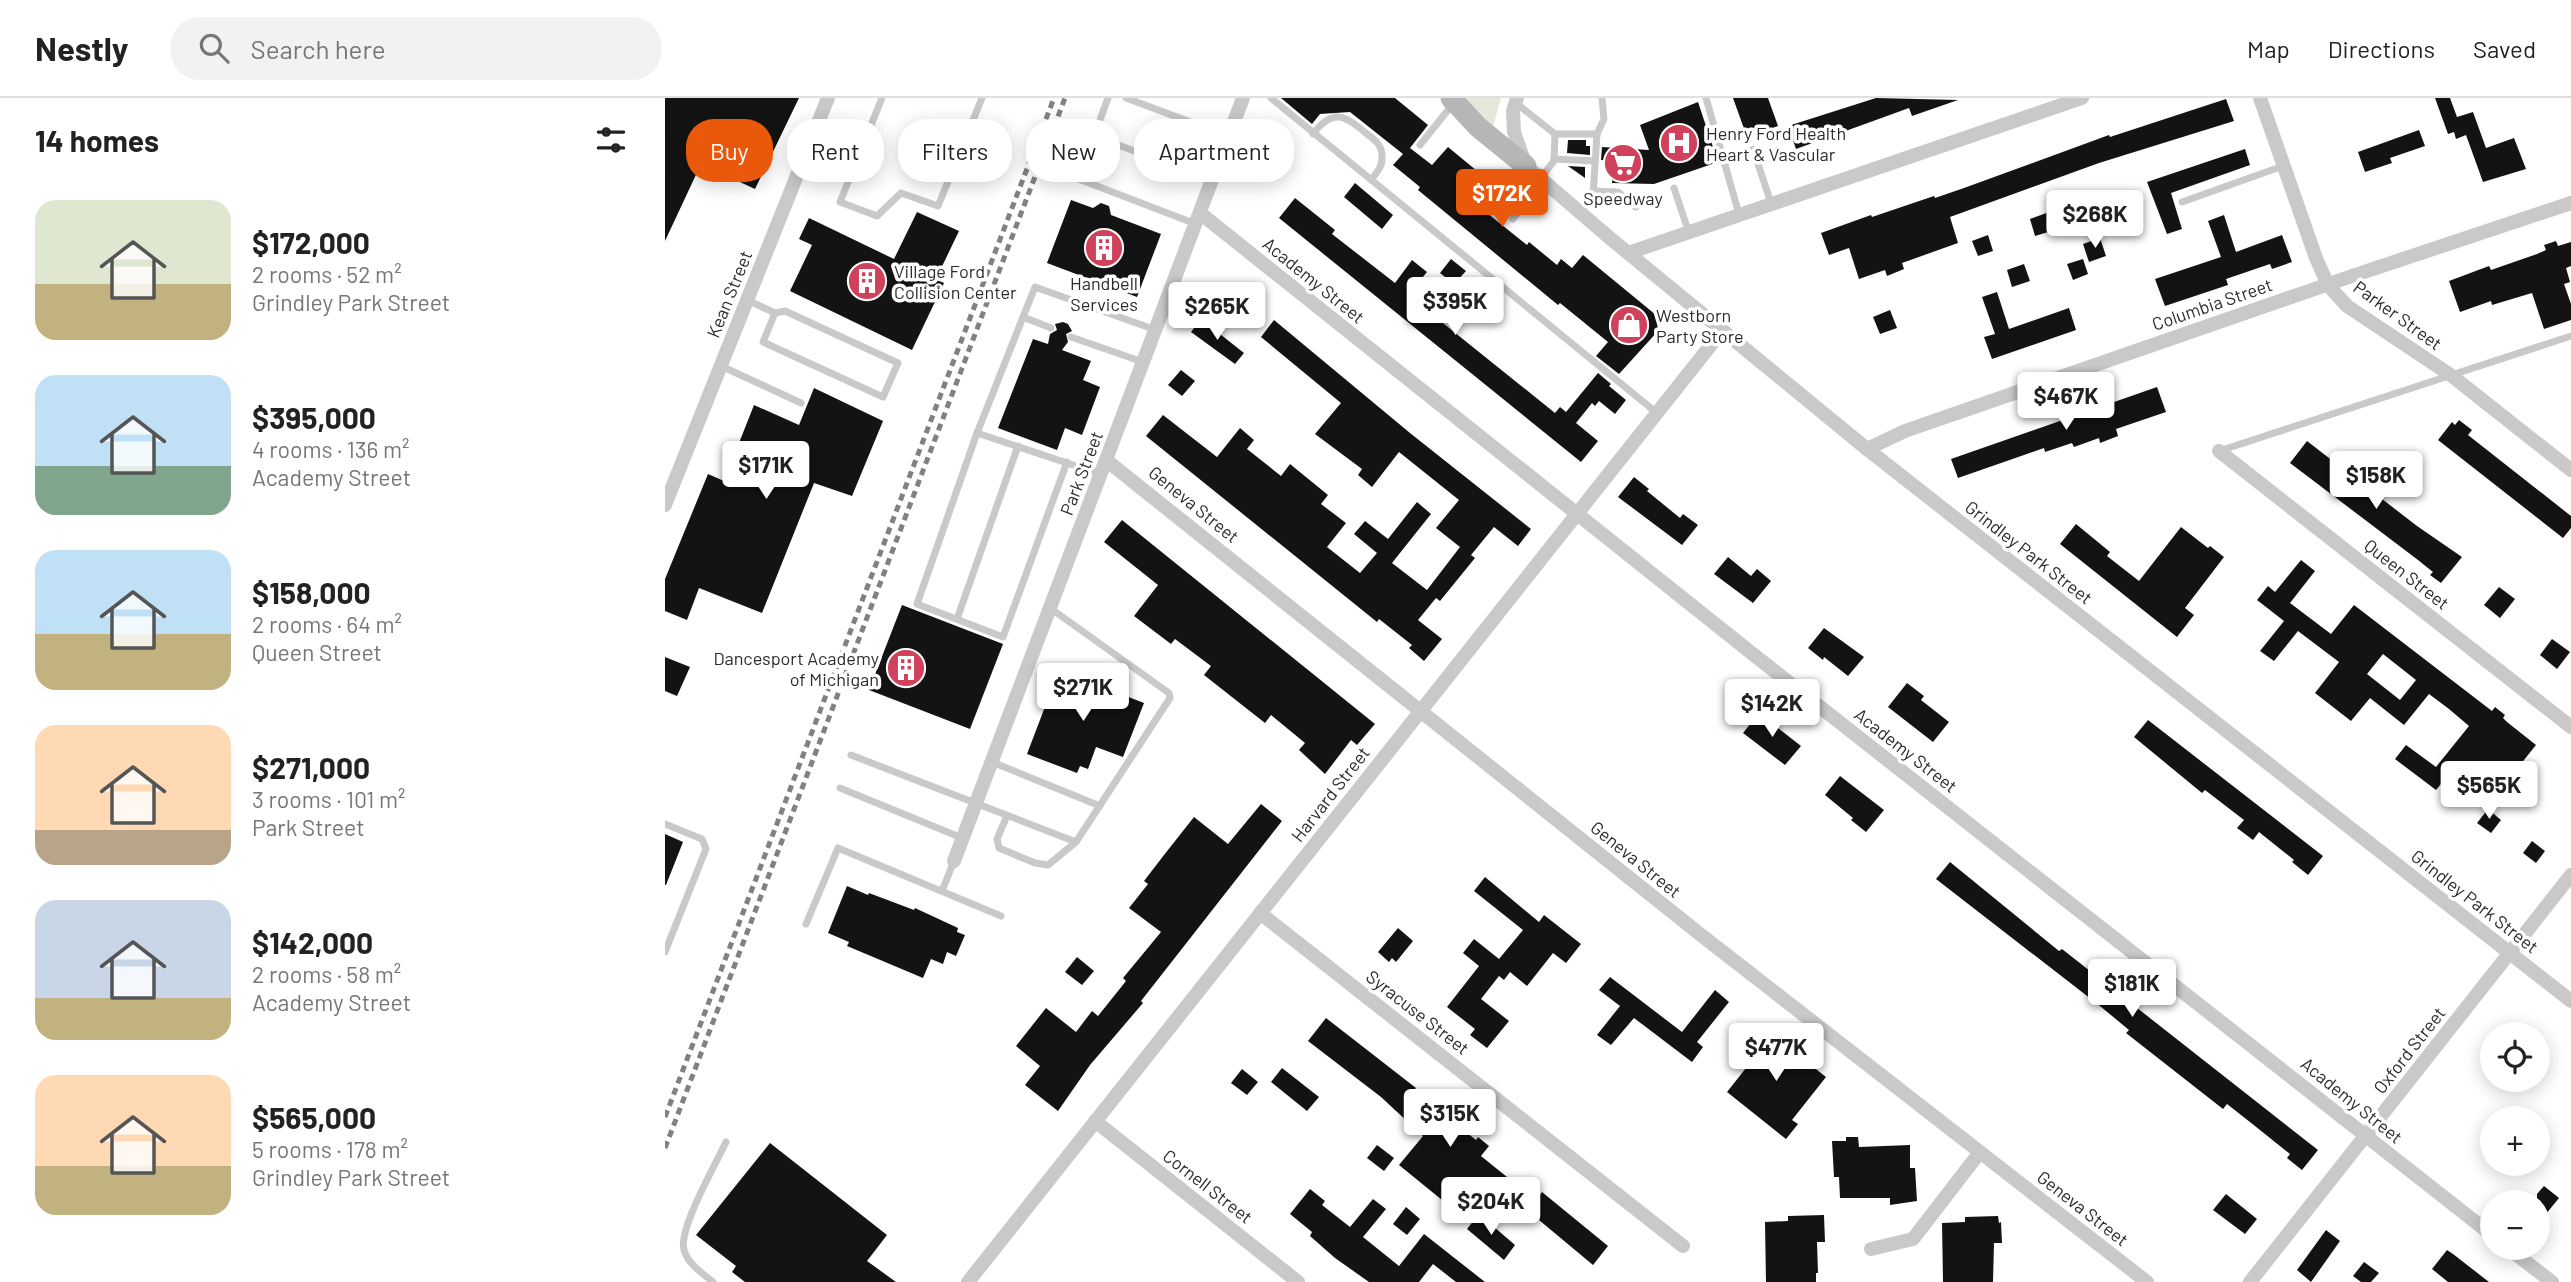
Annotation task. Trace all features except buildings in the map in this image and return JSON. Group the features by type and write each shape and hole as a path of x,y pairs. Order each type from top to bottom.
{"main road":[{"path":"1453,100 1478,127 1537,175"}],"street":[{"name":"Kean Street","path":"666,502 828,98"},
{"name":"Park Street","path":"1235,119 1243,98"},
{"path":"1628,253 1688,230 2082,98"},
{"name":"Parker Street","path":"2260,98 2328,285 2347,306 2452,376 2571,470"},
{"name":"Grindley Park Street","path":"1516,100 1513,111 1514,132 1537,175 1628,253 1867,449 2571,1001"},
{"name":"Park Street","path":"954,861 1211,182"},
{"name":"Columbia Street","path":"1867,449 1905,431 2571,203"},
{"name":"Academy Street","path":"1198,218 2480,1226"},
{"name":"Harvard Street","path":"968,1282 1722,331"},
{"name":"Queen Street","path":"2219,451 2571,727"},
{"name":"Geneva Street","path":"1106,460 1701,935 2147,1282"},
{"name":"Oxford Street","path":"2250,1282 2571,875"},
{"name":"Syracuse Street","path":"1260,913 1683,1246"},
{"name":"Cornell Street","path":"1095,1121 1298,1282"},
{"path":"1871,1249 1913,1239 1980,1152"},
{"path":"2524,1260 2552,1282"}],"lane":[{"path":"882,98 840,202 877,216 901,193 939,206 982,98"},
{"path":"1108,98 1094,136 1134,151"},
{"path":"1126,98 1183,119"},
{"path":"1271,98 1657,413"},
{"path":"1580,212 1594,191 1597,134 1604,120 1602,98"},
{"path":"1706,98 1739,214"},
{"path":"1420,145 1453,100"},
{"path":"1516,100 1555,134 1597,134"},
{"path":"1313,134 1323,121 1337,116 1349,118 1379,144 1383,155 1381,166 1371,180"},
{"path":"1513,219 1537,175 1554,159 1555,134"},
{"path":"1753,149 1771,203"},
{"path":"1554,159 1595,161"},
{"path":"2182,202 2283,166"},
{"path":"1088,182 1198,218"},
{"path":"1674,188 1688,230"},
{"path":"1594,191 1618,192 1636,207"},
{"path":"1067,463 1003,637 917,604 977,433 1034,287 1156,330"},
{"path":"747,300 775,313 785,311 898,363 883,397 763,342 775,313"},
{"path":"1023,317 1051,328"},
{"path":"2219,451 2571,336"},
{"path":"1072,337 1143,362"},
{"path":"721,366 801,403"},
{"path":"977,433 1101,474"},
{"path":"957,619 1018,446"},
{"path":"1007,816 997,839 999,848 1035,863 1048,865 1076,842 1170,698 1169,693 1050,608"},
{"path":"851,755 1076,842"},
{"path":"992,762 1100,806"},
{"path":"840,788 963,838"},
{"path":"665,824 702,839 706,849 665,952"},
{"path":"806,924 838,848 1001,916"},
{"path":"941,891 954,861"},
{"path":"713,1282 691,1263 684,1251 683,1239 687,1224 726,1142"}],"shaded area":[{"path":"1459,98 1501,98 1493,127"}],"railway":[{"path":"665,1117 1054,98"},
{"path":"665,1148 1065,98"}],"place":[{"name":"Henry Ford Health Heart & Vascular","path":"1679,143"},
{"name":"Speedway","path":"1623,163"},
{"name":"Handbell Services","path":"1104,248"},
{"name":"Village Ford Collision Center","path":"867,281"},
{"name":"Westborn Party Store","path":"1629,325"},
{"name":"Dancesport Academy of Michigan","path":"906,668"}]}
